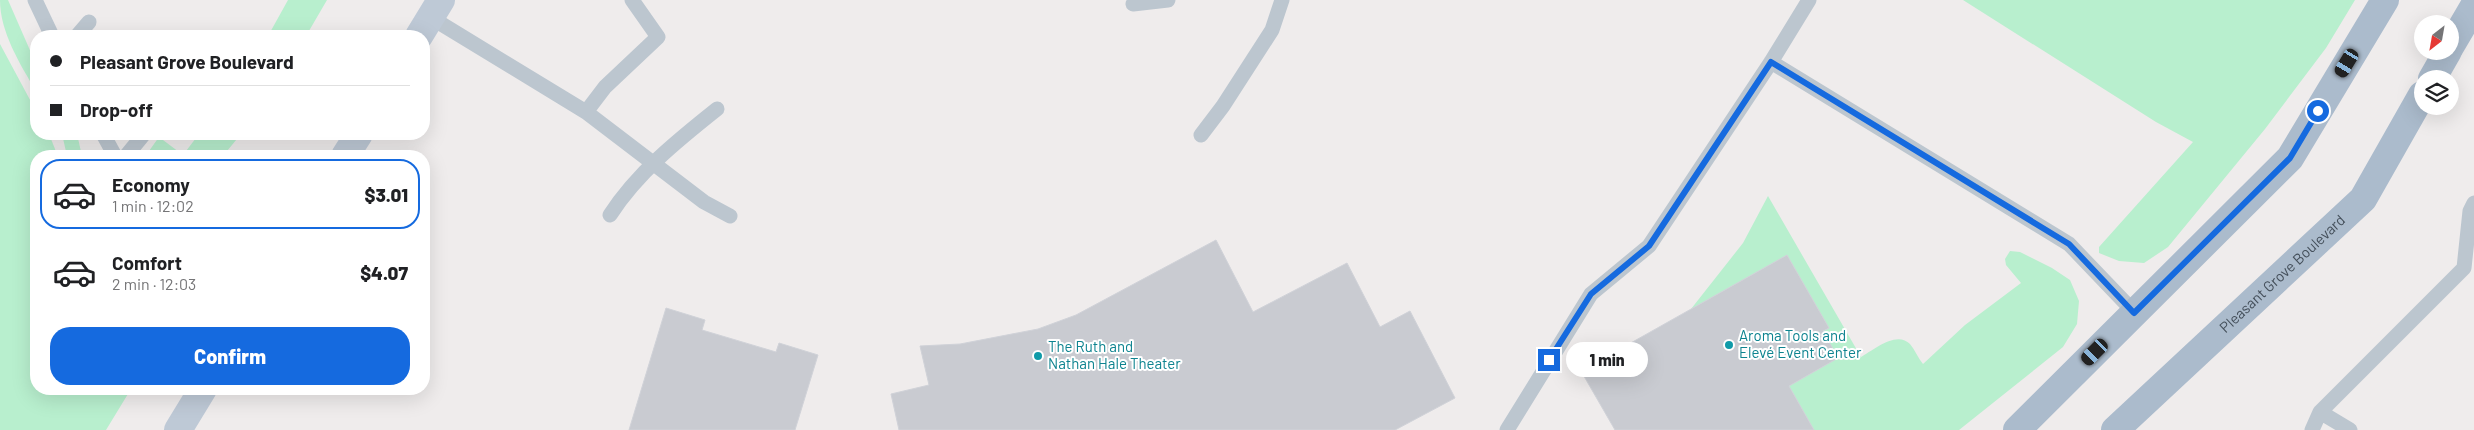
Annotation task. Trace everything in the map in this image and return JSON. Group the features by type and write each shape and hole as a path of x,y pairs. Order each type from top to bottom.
{"main road":[{"path":"2017,430 2290,158 2385,0"},
{"path":"2459,32 2474,6"},
{"name":"Pleasant Grove Boulevard","path":"2115,430 2363,199 2414,109"}],"street":[{"path":"178,430 199,395"}],"lane":[{"path":"35,0 49,30"},
{"path":"586,112 605,87 658,37 632,0"},
{"path":"1133,4 1168,0"},
{"path":"1201,135 1223,106 1272,30 1282,0"},
{"path":"1507,430 1591,294 1649,246 1771,62 1809,0"},
{"path":"430,18 586,112 652,165 704,202 730,216"},
{"path":"82,30 89,22"},
{"path":"1771,62 2069,244 2134,313"},
{"path":"610,215 621,198 652,165 717,108"},
{"path":"131,150 139,140"},
{"path":"2312,430 2320,412 2469,264 2470,211 2474,204"},
{"path":"2320,412 2350,430"}],"green space":[{"path":"0,0 8,0 30,50 30,80 7,36"},
{"path":"288,0 327,0 310,30 271,30"},
{"path":"1963,0 2355,0 2326,48 2265,129 2168,247 2144,263 2119,261 2099,253 2099,247 2193,142 2156,122"},
{"path":"0,44 30,100 30,140 51,140 55,150 30,150 30,395 127,395 106,430 0,430"},
{"path":"63,140 78,140 81,150 66,150"},
{"path":"157,140 163,140 176,150 150,150"},
{"path":"194,140 236,140 228,150 187,150"},
{"path":"1768,196 1861,357 1878,346 1899,339 1905,340 1910,344 1923,364 1965,325 2021,283 2006,265 2005,259 2010,251 2020,252 2052,268 2070,280 2079,301 2077,324 2063,347 1959,430 1814,430 1789,386 1838,358 1823,331 1829,328 1787,255 1691,309 1743,243"}],"building":[{"path":"1216,240 1253,312 1347,263 1380,327 1410,311 1455,398 1395,430 899,430 891,394 929,385 920,346 960,344 1038,329 1076,315"},
{"name":"Aroma Tools and Elevé Event Center","path":"1787,255 1829,328 1823,331 1838,358 1789,386 1814,430 1615,430 1581,371"},
{"path":"666,308 705,320 702,330 776,352 779,343 818,355 795,430 629,430"}],"place":[{"name":"Aroma Tools and Elevé Event Center","path":"1729,345"},
{"name":"The Ruth and Nathan Hale Theater","path":"1038,356"}],"route":[{"path":"1549,360 1591,294 1649,246 1771,62 2069,244 2134,313 2290,158 2318,111"}]}
